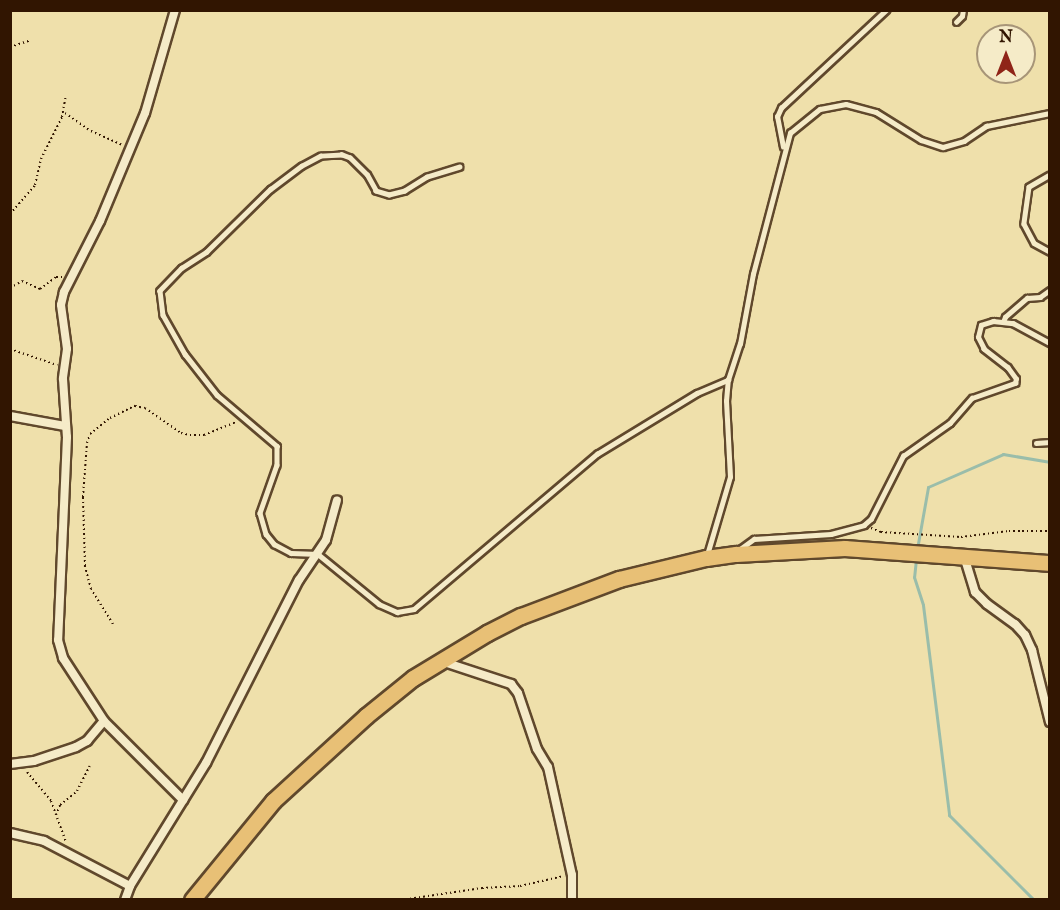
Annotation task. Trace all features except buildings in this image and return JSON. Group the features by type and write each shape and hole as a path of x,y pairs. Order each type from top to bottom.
{"highway":[{"path":"192,900 273,801 366,716 413,678 521,616 619,579 706,558 736,554 844,548 1050,563"}],"street":[{"path":"175,10 145,113 99,221 69,280 61,305 67,349 65,367 67,438 58,640 63,658 104,721 183,800"},
{"path":"10,416 65,426"},
{"path":"125,900 130,886 206,763 299,580 326,540 337,501"},
{"path":"964,556 975,592 987,604 1015,624 1025,635 1032,650 1050,722"},
{"path":"441,662 511,684 518,693 537,748 548,767 572,875 572,900"},
{"path":"11,764 34,761 76,747 87,741 104,721"},
{"path":"10,833 29,835 71,853 130,886"}],"lane":[{"path":"784,150 778,123 781,108 886,10"},
{"path":"956,22 962,16 963,10"},
{"path":"706,558 730,477 726,400 728,380 740,344 748,293 790,133 798,124 820,109 833,105 860,106 876,112 921,140 943,147 964,141 986,126 1050,113"},
{"path":"460,167 427,177 405,191 389,195 376,191 367,175 350,158 342,155 321,156 302,166 271,189 207,252 167,281 160,291 160,305 172,334 217,395 277,446 279,455 260,513 266,534 274,544 291,553 318,554 379,603 397,612 414,609 597,454 697,393 728,380"},
{"path":"1050,175 1029,187 1024,224 1034,243 1050,252"},
{"path":"1003,322 1005,317 1027,298 1040,297 1050,290"},
{"path":"736,554 754,539 831,534 864,525 871,519 903,456 950,423 972,398 1015,383 1012,373 984,349 978,337 981,325 1003,322 1028,330 1050,343"},
{"path":"1036,442 1050,442"}],"path":[{"path":"10,47 29,41"},
{"path":"10,214 34,185 41,159 64,112 66,95"},
{"path":"64,112 91,131 130,150"},
{"path":"10,288 22,281 40,289 56,277 69,280"},
{"path":"10,349 65,367"},
{"path":"112,624 91,589 85,566 83,497 87,442 90,434 110,418 135,406 145,408 181,433 190,435 204,435 246,420"},
{"path":"864,525 882,532 962,537 1009,531 1050,531"},
{"path":"11,764 26,771 39,783 56,815 71,853"},
{"path":"56,815 60,805 77,790 90,766"},
{"path":"401,900 454,891 520,886 572,875"}],"waterway":[{"path":"917,549 928,487 1003,454 1050,462"},
{"path":"916,559 914,577 923,605 949,815 1034,900"}]}
